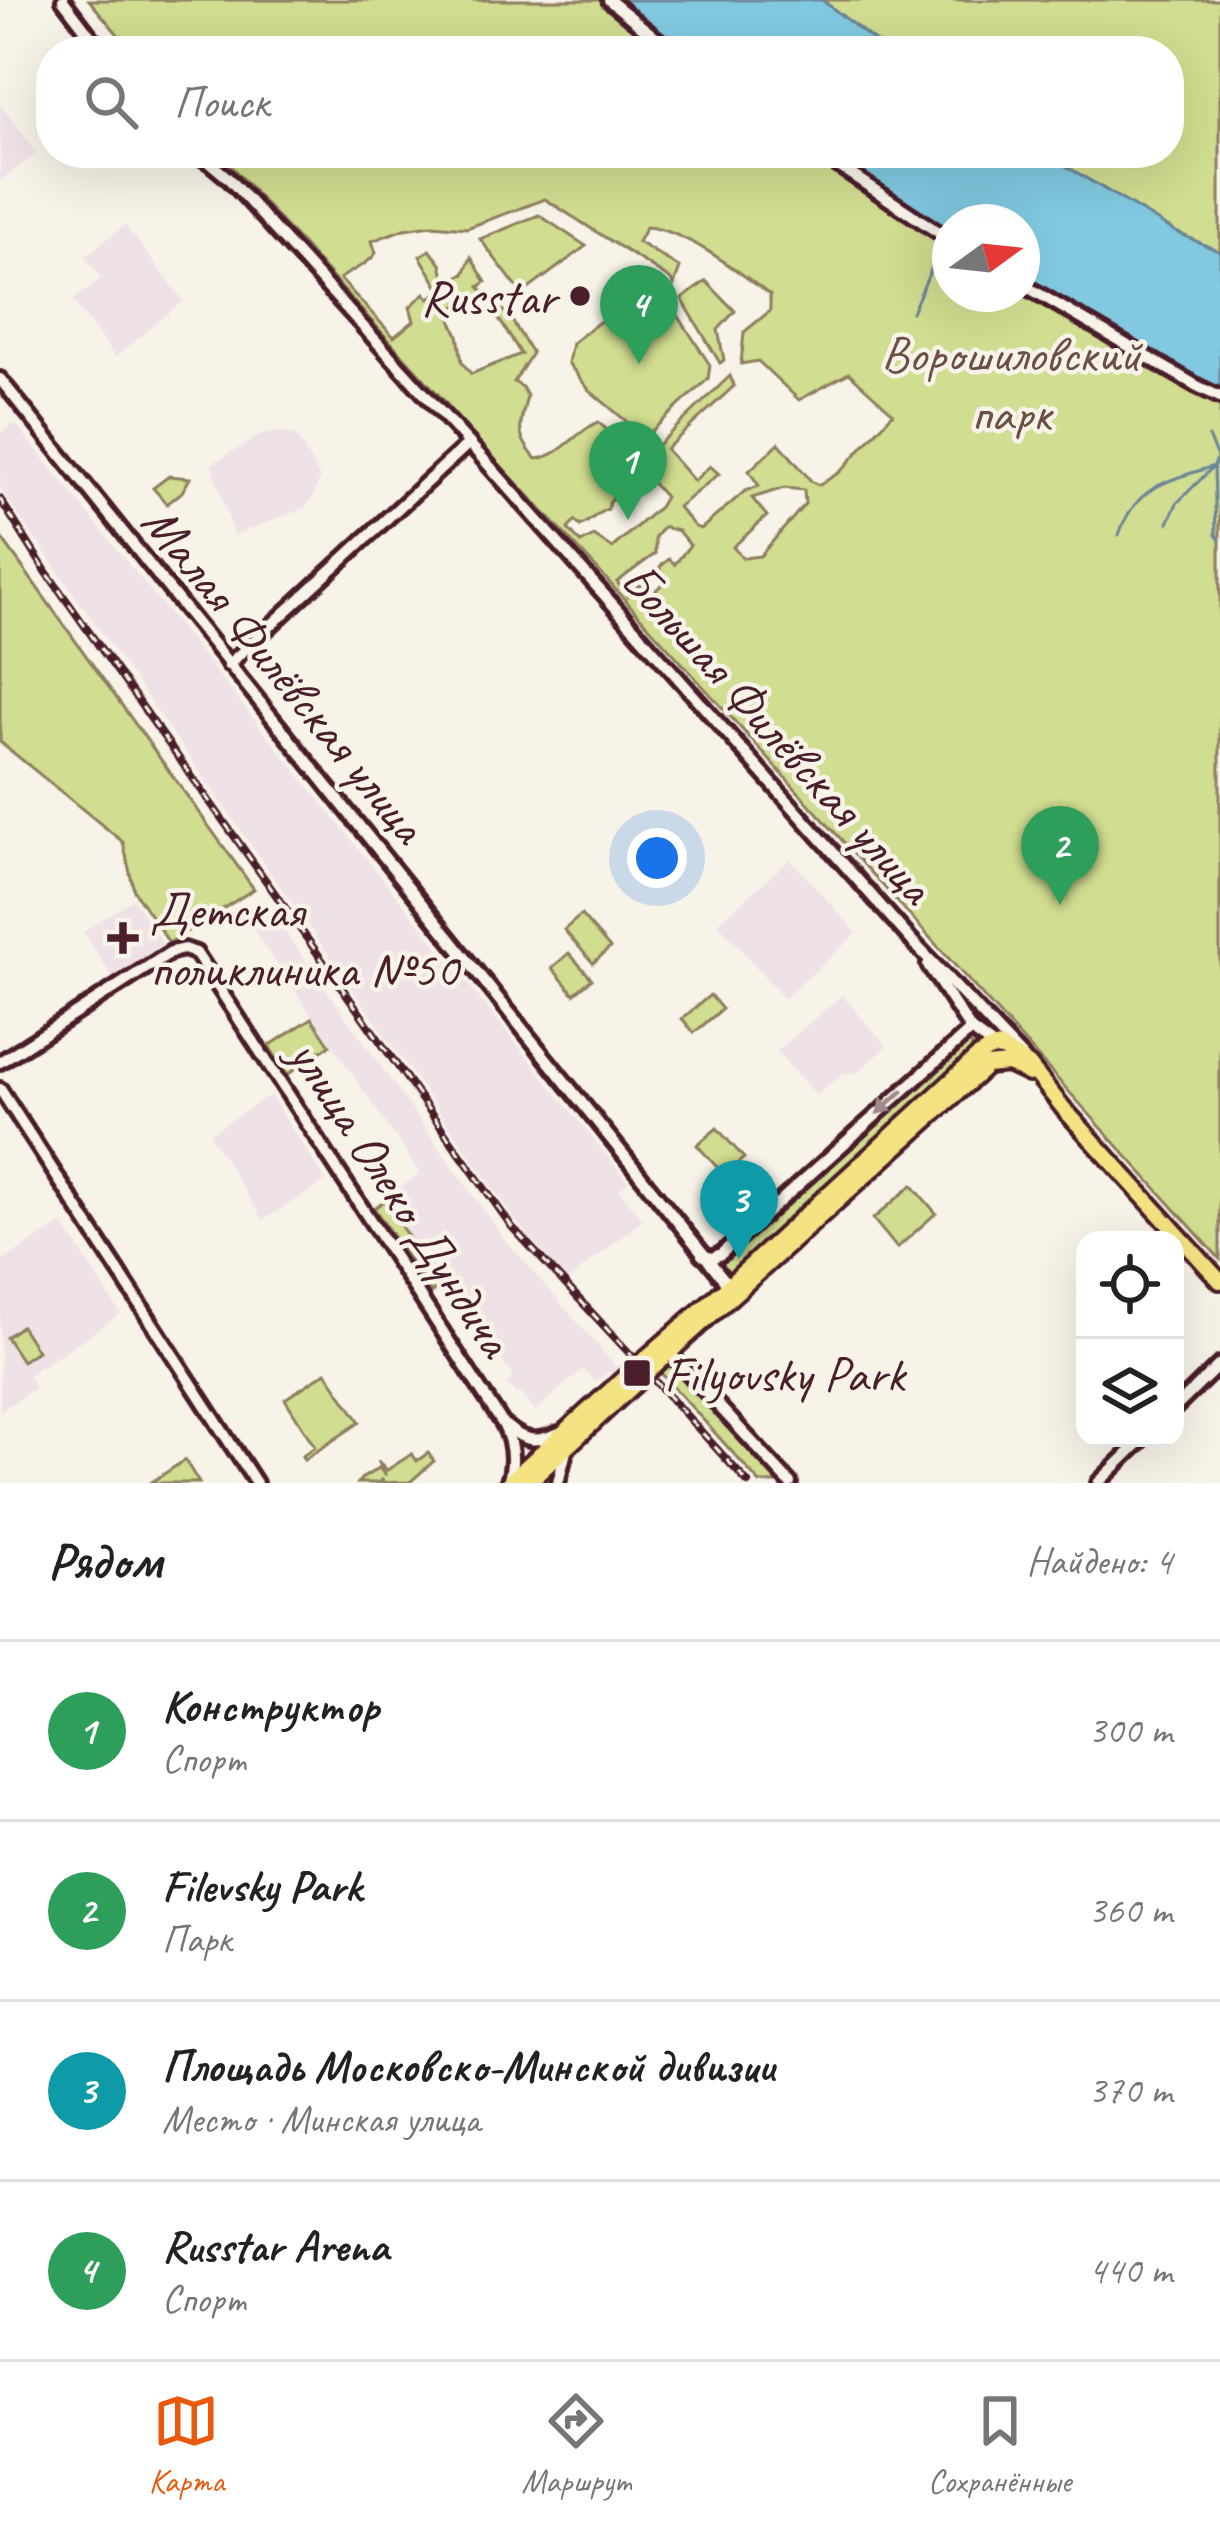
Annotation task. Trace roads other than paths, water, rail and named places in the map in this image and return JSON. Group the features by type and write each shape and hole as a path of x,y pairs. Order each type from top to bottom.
{"main road":[{"path":"528,1483 629,1381 994,1047 1006,1049 1022,1065"},
{"path":"981,1062 1022,1065"},
{"name":"Большая Филёвская улица","path":"1022,1065 1220,1281"},
{"path":"508,1483 629,1381"}],"street":[{"path":"63,0 91,36"},
{"path":"608,0 652,36"},
{"name":"Большая Филёвская улица","path":"216,168 983,1014 1022,1065"},
{"path":"841,168 932,228"},
{"path":"1040,294 1220,397"},
{"name":"Малая Филёвская улица","path":"0,380 733,1289"},
{"path":"228,664 469,443"},
{"name":"Большая Филёвская улица","path":"913,942 975,1033 994,1047"},
{"name":"улица Олеко Дундича","path":"0,1062 171,952 196,953 503,1424 513,1459 508,1483"},
{"name":"Большая Филёвская улица","path":"983,1014 994,1047"},
{"path":"702,1255 721,1254 975,1033 981,1062"},
{"path":"0,1089 256,1483"},
{"path":"666,1348 790,1483"},
{"path":"1184,1399 1220,1364"},
{"name":"улица Олеко Дундича","path":"503,1424 533,1441 567,1430"},
{"path":"1098,1483 1135,1447"},
{"path":"558,1483 567,1448"}],"water":[{"path":"614,0 822,0 868,36 658,36"},
{"path":"847,168 1069,168 1174,231 1220,252 1220,392 1040,290 1040,204 932,204 932,225"}],"waterway":[{"path":"912,312 932,267"},
{"path":"1168,523 1177,503 1214,466 1217,457 1208,437"},
{"path":"1119,535 1134,505 1155,487 1214,466 1220,540"}],"railway":[{"path":"0,499 45,570 512,1227 633,1357"},
{"path":"654,1380 748,1483"}],"place":[{"name":"Russtar","path":"580,296"},
{"name":"Russtar Arena","path":"639,364"},
{"name":"Конструктор","path":"628,520"},
{"name":"Filevsky Park","path":"1060,905"},
{"name":"Детская поликлиника №50","path":"123,938"},
{"name":"Площадь Московско-Минской дивизии","path":"739,1259"},
{"name":"Filyovsky Park","path":"637,1373"}],"park label":[{"name":"Ворошиловский парк","path":"1011,382"}]}
